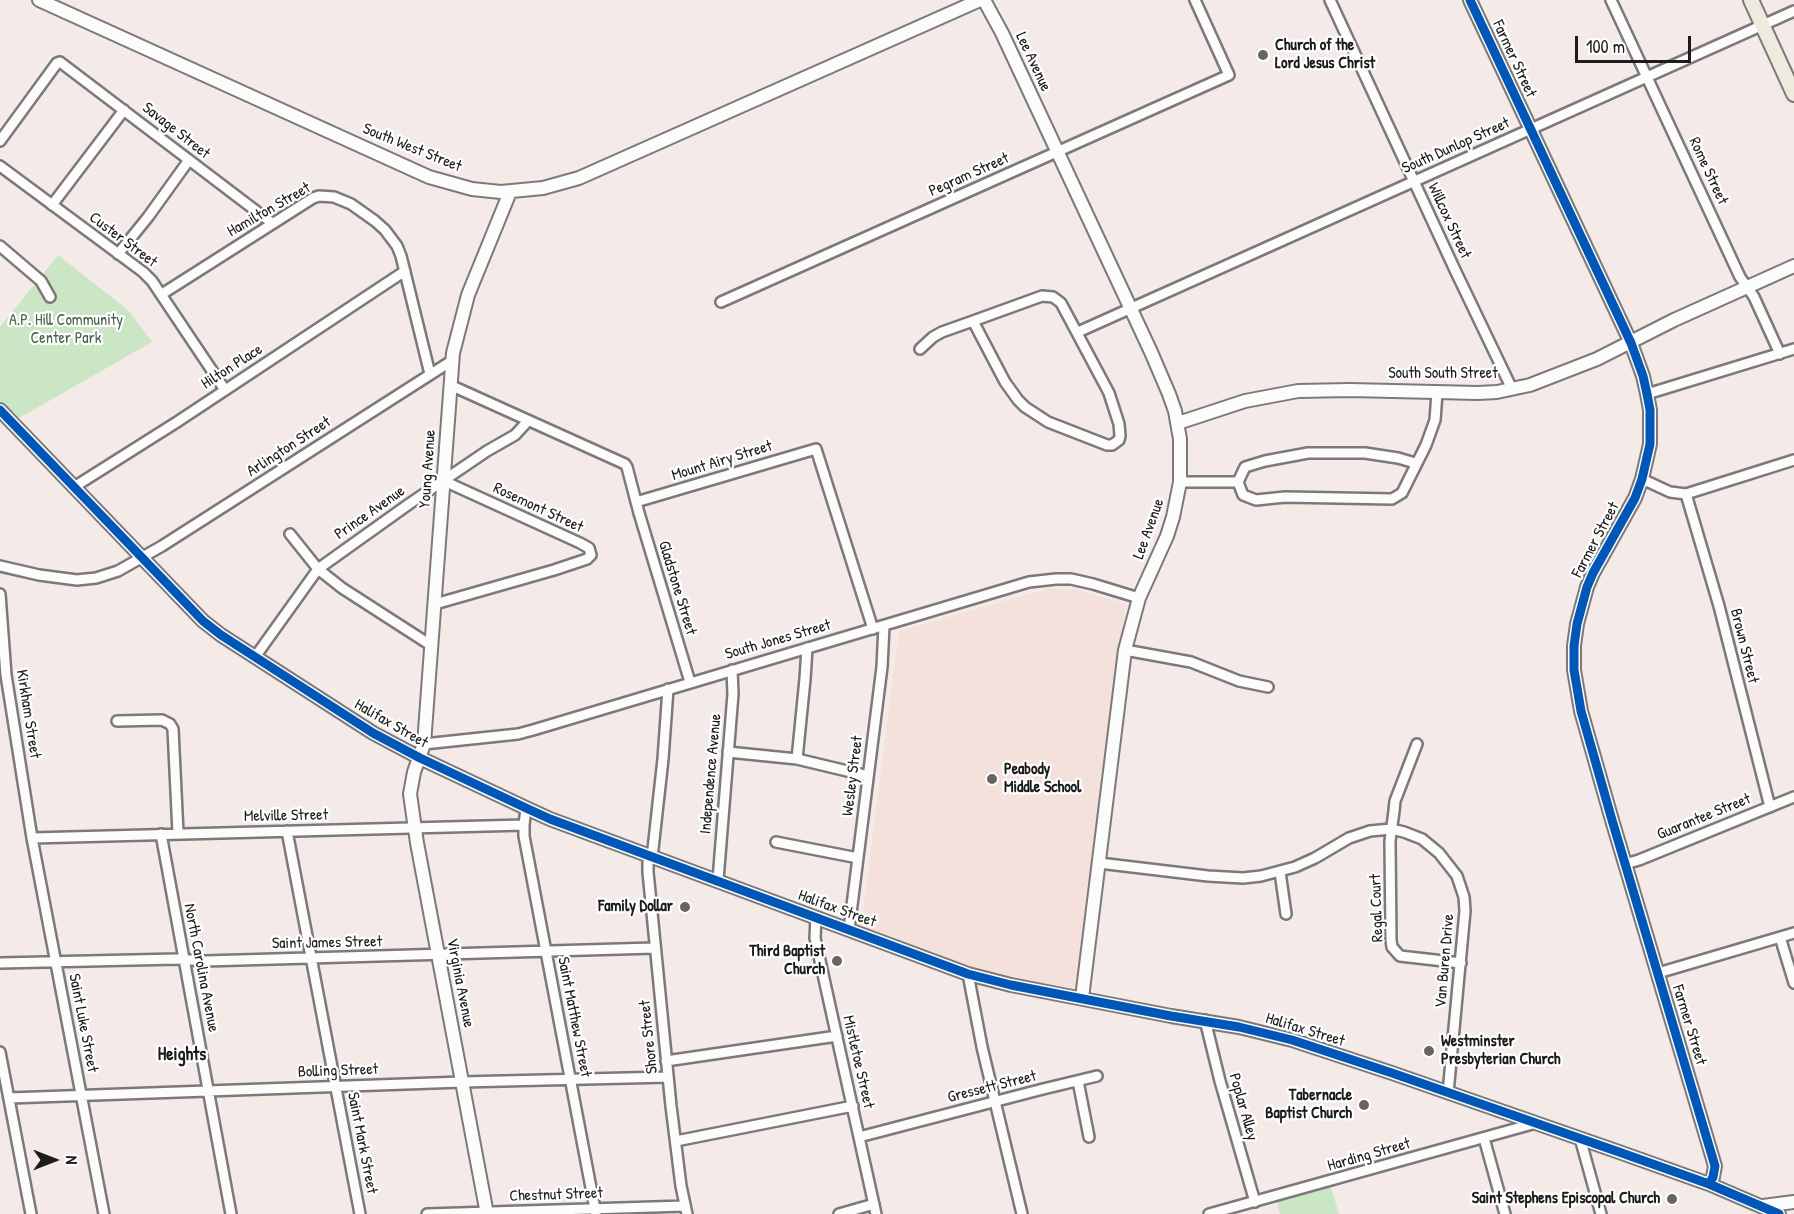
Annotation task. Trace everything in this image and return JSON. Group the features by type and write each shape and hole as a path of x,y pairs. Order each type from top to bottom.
{"main road":[{"path":"1751,0 1794,94"}],"street":[{"name":"South West Street","path":"39,0 429,177 472,189 510,192 543,188 579,178 982,0"},
{"name":"Lee Avenue","path":"982,0 1002,33 1130,309 1169,394 1178,423 1180,482 1173,517 1167,536 1139,598 1125,650 1082,998"},
{"name":"Pegram Street","path":"721,302 1229,75 1195,0"},
{"name":"Willcox Street","path":"1330,0 1512,389"},
{"name":"Farmer Street","path":"1470,0 1631,343 1647,394 1650,410 1648,458 1635,498 1587,587 1574,646 1574,670 1581,711 1715,1166 1709,1184"},
{"name":"Rome Street","path":"1611,0 1740,277 1754,297 1780,354"},
{"name":"South Dunlop Street","path":"1078,332 1794,11"},
{"name":"Savage Street","path":"0,141 57,63 62,63 272,224"},
{"path":"52,205 124,110"},
{"path":"118,254 189,160"},
{"name":"Custer Street","path":"0,166 143,272 162,294 225,390"},
{"name":"Young Avenue","path":"420,758 424,744 450,385 456,338 464,305 510,192"},
{"name":"Hamilton Street","path":"162,294 313,198 325,195 342,199 385,230 397,246 430,374"},
{"path":"0,246 41,281 50,297"},
{"name":"South South Street","path":"1178,423 1245,401 1298,391 1478,393 1530,385 1570,371 1674,320 1794,266"},
{"name":"Hilton Place","path":"74,487 405,272"},
{"path":"920,349 942,332 973,321 1047,296 1053,297 1061,303 1078,332 1109,393 1120,428 1119,440 1112,445 1107,445 1036,416 1018,400 1005,382 973,321"},
{"path":"1647,394 1794,350"},
{"name":"Arlington Street","path":"0,566 62,578 84,579 118,571 453,360"},
{"path":"450,385 625,464 636,502"},
{"path":"1415,463 1365,453 1308,453 1245,467 1238,482 1244,495 1256,500 1284,497 1392,499 1402,493 1426,445 1436,420 1437,393"},
{"name":"Halifax Street","path":"0,410 203,621 221,635 364,727 420,758 550,819 968,974 1011,985 1171,1016 1205,1020 1286,1039 1580,1138 1709,1184 1779,1214"},
{"name":"Prince Avenue","path":"255,657 318,569 487,451 515,435 528,421"},
{"name":"Mount Airy Street","path":"636,502 816,449 873,629"},
{"path":"1642,479 1670,492 1686,494 1794,460"},
{"name":"Rosemont Street","path":"435,603 568,566 589,558 591,552 589,548 444,481"},
{"path":"1180,482 1238,482"},
{"name":"Brown Street","path":"1686,494 1719,606 1770,807"},
{"name":"Gladstone Street","path":"636,502 690,682"},
{"path":"290,534 318,569 342,588 432,646"},
{"name":"South Jones Street","path":"424,744 518,734 1041,580 1082,581 1139,598"},
{"name":"Kirkham Street","path":"0,594 6,675 32,838"},
{"name":"Wesley Street","path":"849,929 882,667 884,626"},
{"path":"797,759 807,648"},
{"path":"1125,650 1191,662 1239,681 1268,687"},
{"name":"Independence Avenue","path":"718,880 733,694 732,670"},
{"name":"Shore Street","path":"668,689 663,759 653,849 648,872 666,1061 686,1210"},
{"path":"117,721 162,720 170,724 173,729 178,833"},
{"name":"Regal Court","path":"1417,744 1395,801 1391,829 1392,947 1396,954 1402,957 1461,963"},
{"path":"728,752 797,759 868,776"},
{"name":"Virginia Avenue","path":"420,758 414,772 410,794 414,827 487,1213"},
{"name":"Guarantee Street","path":"1625,864 1794,797"},
{"path":"524,825 526,808"},
{"name":"Melville Street","path":"32,838 524,825"},
{"name":"Saint Matthew Street","path":"524,825 524,836 596,1211"},
{"name":"Van Buren Drive","path":"1099,863 1225,878 1243,878 1280,872 1314,858 1358,834 1391,829 1422,839 1439,853 1457,876 1466,911 1448,1093"},
{"name":"Saint Mark Street","path":"287,831 360,1214"},
{"name":"North Carolina Avenue","path":"161,834 231,1214"},
{"name":"Saint Luke Street","path":"32,838 104,1214"},
{"path":"776,842 858,858"},
{"path":"1280,872 1286,914"},
{"name":"Mistletoe Street","path":"816,917 816,938 875,1209"},
{"path":"1658,973 1794,933"},
{"path":"1780,937 1794,983"},
{"name":"Saint James Street","path":"0,963 205,961 654,948"},
{"path":"968,974 982,1047 1022,1214"},
{"name":"Poplar Alley","path":"1205,1020 1255,1202"},
{"path":"666,1061 837,1036"},
{"path":"0,1052 31,1214"},
{"name":"Bolling Street","path":"9,1098 668,1077"},
{"name":"Gressett Street","path":"859,1137 1097,1077"},
{"path":"1078,1081 1089,1137"},
{"path":"676,1141 853,1106"},
{"name":"Harding Street","path":"1209,1214 1536,1123"},
{"path":"1484,1138 1505,1214"},
{"path":"1580,1138 1600,1214"},
{"path":"1763,1206 1794,1204 1790,1214"},
{"path":"839,1214 875,1209"},
{"name":"Chestnut Street","path":"427,1214 686,1210"}],"shaded area":[{"name":"Peabody Middle School","path":"1050,588 1078,590 1126,604 1076,988 1008,978 969,967 861,926 899,631"}],"green space":[{"name":"A.P. Hill Community Center Park","path":"58,255 128,310 152,342 19,418 0,403 0,327"},
{"path":"1331,1187 1339,1214 1280,1214 1277,1201"}],"cycle path":[{"path":"1470,0 1631,343 1647,394 1650,410 1650,444 1642,479 1635,498 1587,587 1577,624 1574,670 1581,711 1715,1166 1709,1184"},
{"path":"0,410 203,621 221,635 373,733 420,758 550,819 968,974 1011,985 1239,1027 1292,1040 1709,1184 1779,1214"}],"place":[{"name":"Church of the Lord Jesus Christ","path":"1263,55"},
{"name":"Peabody Middle School","path":"992,779"},
{"name":"Family Dollar","path":"685,907"},
{"name":"Third Baptist Church","path":"837,961"},
{"name":"Westminster Presbyterian Church","path":"1429,1051"},
{"name":"Tabernacle Baptist Church","path":"1364,1105"},
{"name":"Saint Stephens Episcopal Church","path":"1672,1199"}],"district":[{"name":"Heights","path":"182,1055"}]}
